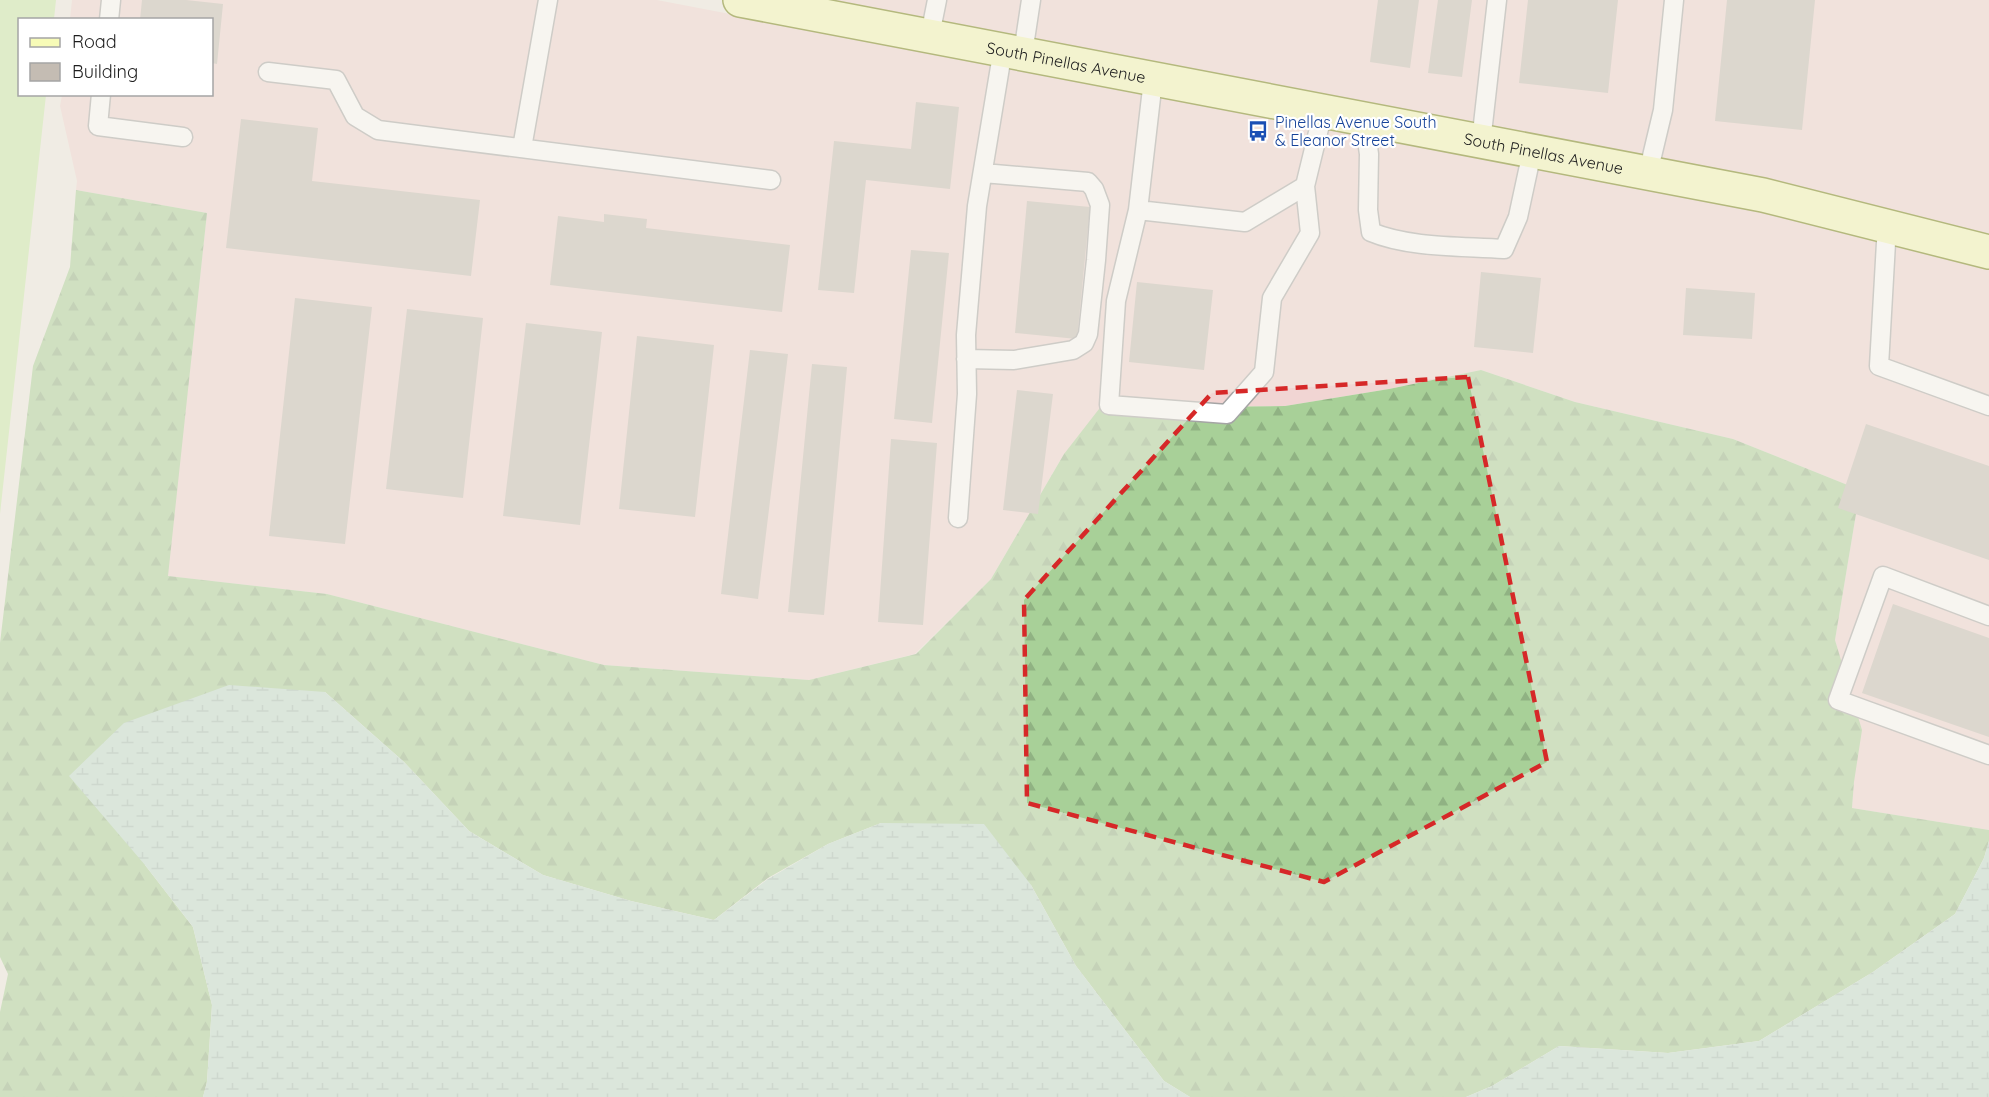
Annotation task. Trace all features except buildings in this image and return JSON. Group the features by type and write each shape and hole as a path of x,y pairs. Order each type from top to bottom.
{"main road":[{"name":"South Pinellas Avenue","path":"740,0 772,3 1153,80 1763,195 1989,252"}],"lane":[{"path":"109,18 111,0"},
{"path":"522,148 548,0"},
{"path":"930,35 937,0"},
{"path":"958,518 967,394 966,335 982,173 1013,51 1031,0"},
{"path":"1481,142 1497,0"},
{"path":"1648,173 1663,110 1674,0"},
{"path":"268,72 336,80 355,116 378,130 771,180"},
{"path":"1153,80 1138,210 1116,301 1109,405 1227,414 1264,372 1272,298 1310,233 1305,186 1323,112"},
{"path":"101,96 98,126 183,137"},
{"path":"1364,120 1369,154 1368,210 1371,232 1386,238 1504,249 1518,217 1532,152"},
{"path":"966,359 1014,360 1042,357 1073,350 1084,343 1088,334 1096,260 1100,205 1094,189 1088,182 982,173"},
{"path":"1138,210 1245,222 1305,186"},
{"path":"1887,225 1880,366 1989,406"},
{"path":"1989,616 1883,576 1838,700 1989,754"}],"highlighted area":[{"path":"1468,377 1547,762 1324,882 1027,803 1024,600 1212,393"}],"shaded area":[{"path":"72,0 657,0 1759,211 1989,269 1989,830 1852,808 1854,782 1846,682 1835,640 1860,490 1733,439 1575,402 1481,370 1389,389 1285,406 1195,407 1064,454 991,579 915,654 809,680 604,665 327,594 167,576 207,213 76,190 77,181 60,106 62,96 213,96 213,18 70,18"},
{"path":"831,0 1989,0 1989,234 1767,179"}],"green space":[{"path":"0,0 56,0 54,18 18,18 18,96 46,96 0,514"},
{"path":"76,190 207,213 168,576 327,594 604,665 809,680 916,654 991,579 1064,454 1106,400 1195,407 1285,406 1389,389 1481,370 1575,402 1733,439 1860,490 1835,640 1862,730 1852,808 1989,830 1989,841 1984,858 1955,914 1873,972 1759,1041 1668,1053 1559,1046 1492,1086 1466,1097 1190,1097 1164,1081 1076,966 1031,885 881,823 828,844 768,878 714,920 631,901 543,875 469,831 404,762 325,692 145,865 193,927 212,1005 207,1082 203,1097 0,1097 0,1012 8,974 0,957 0,643 33,366 70,267"},
{"path":"229,685 325,692 404,762 469,831 543,875 631,901 714,920 768,879 828,844 881,823 984,824 1031,885 1076,966 1164,1081 1190,1097 203,1097 207,1082 212,1005 193,927 145,865 69,776 124,723"},
{"path":"1989,841 1989,1097 1466,1097 1492,1086 1559,1046 1668,1053 1759,1041 1873,972 1955,914 1984,858"}],"place":[{"name":"Pinellas Avenue South & Eleanor Street","path":"1258,131"}]}
